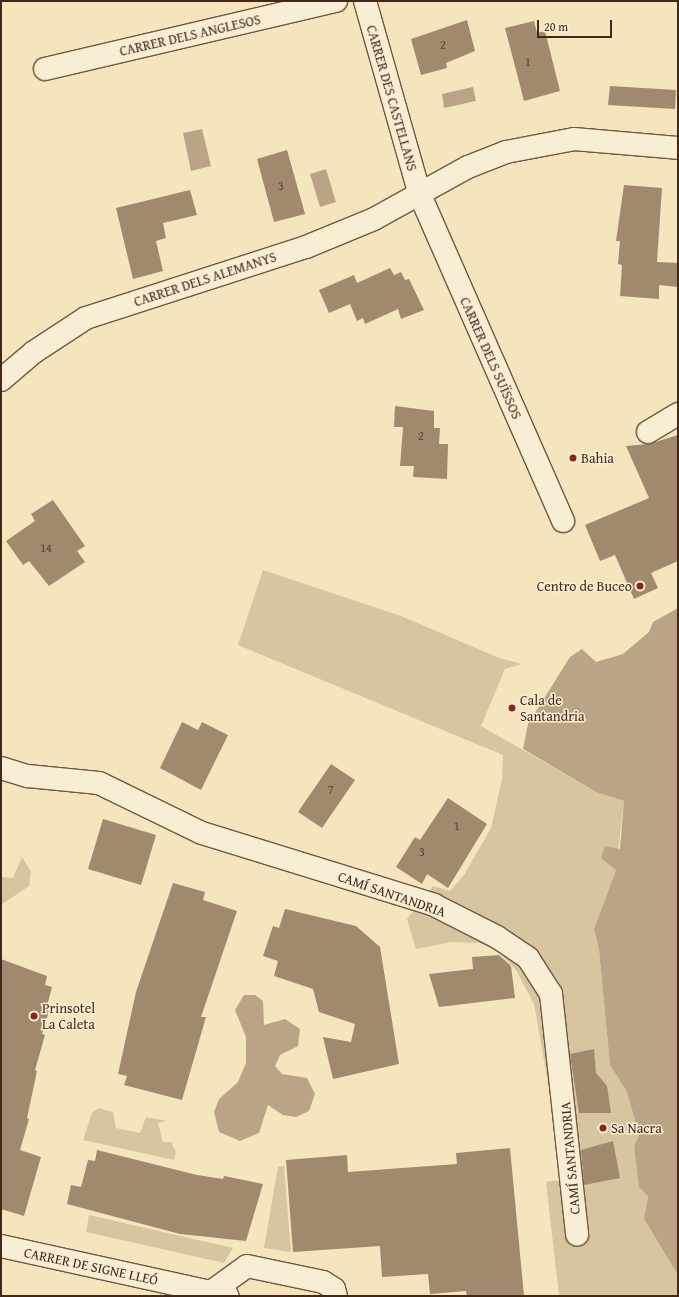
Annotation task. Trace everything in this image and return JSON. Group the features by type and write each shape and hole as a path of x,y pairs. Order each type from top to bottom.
{"street":[{"name":"CARRER DELS ANGLESOS","path":"45,69 336,1"},
{"name":"CARRER DES CASTELLANS","path":"365,1 420,195"},
{"name":"CARRER DELS ALEMANYS","path":"1,380 34,352 86,318 306,247 374,219 420,195 468,167 506,152 574,139 678,148"},
{"name":"CARRER DELS SUÏSSOS","path":"420,195 562,521"},
{"path":"648,432 678,414"},
{"name":"CAMÍ SANTANDRIA","path":"1,768 28,776 99,783 202,833 434,906 497,937 528,958 551,994 577,1235"},
{"name":"CARRER DE SIGNE LLEÓ","path":"1,1246 220,1294"},
{"path":"220,1294 248,1266 323,1282 334,1289 336,1296"}],"shaded area":[{"path":"473,87 476,101 444,108 442,94"},
{"path":"202,129 211,166 191,171 183,133"},
{"path":"326,169 336,202 320,207 310,174"},
{"path":"263,570 401,616 499,658 522,664 505,669 481,726 596,792 624,801 616,870 594,929 599,950 610,1065 627,1092 639,1135 634,1146 648,1196 644,1219 678,1275 678,1296 559,1296 546,1182 565,1179 534,1004 516,970 498,951 479,943 451,942 416,949 407,919 433,886 450,891 464,875 491,828 502,779 503,755 238,645"},
{"path":"678,608 678,1275 644,1219 648,1196 639,1187 634,1146 639,1135 627,1092 610,1065 599,950 594,929 616,870 601,858 605,846 620,849 624,801 596,792 523,749 528,724 570,657 582,649 596,662 623,654 649,632 653,622"},
{"path":"22,857 31,872 29,886 1,905 1,877 13,878"},
{"path":"244,995 255,995 263,1001 264,1025 285,1019 300,1029 298,1046 280,1055 275,1066 282,1074 307,1078 315,1094 309,1111 296,1117 283,1115 268,1105 259,1133 240,1141 219,1132 214,1112 219,1099 238,1082 246,1063 246,1037 235,1010"},
{"path":"99,1108 113,1112 116,1128 140,1133 146,1117 166,1121 158,1123 163,1142 171,1142 176,1152 174,1160 83,1140 92,1113"},
{"path":"284,1166 291,1252 264,1248 278,1167"},
{"path":"89,1215 233,1248 224,1263 86,1232"}],"building":[{"path":"467,20 475,51 446,63 447,68 421,75 411,39"},
{"path":"534,21 537,33 545,31 560,91 524,101 505,28"},
{"path":"610,86 676,90 675,109 608,105"},
{"path":"287,150 305,214 274,222 257,159"},
{"path":"624,185 662,188 657,262 678,263 678,287 659,285 659,299 620,296 622,265 618,264 620,241 616,241"},
{"path":"190,190 197,215 163,223 166,238 156,241 163,271 133,279 116,208"},
{"path":"390,268 394,275 401,272 405,280 409,279 424,310 401,319 398,309 365,324 363,318 357,321 350,304 329,313 319,290 354,275 357,283"},
{"path":"395,406 434,411 434,428 440,428 439,444 448,444 447,479 413,477 414,466 400,466 403,427 394,427"},
{"path":"678,435 678,561 651,573 658,588 634,599 615,555 600,561 585,525 649,498 626,446 649,444"},
{"path":"53,500 85,546 77,551 85,562 49,586 29,561 23,565 6,541 35,521 31,514"},
{"path":"182,722 198,730 202,722 228,735 201,790 160,768"},
{"path":"331,764 355,780 322,828 298,812"},
{"path":"448,798 487,824 448,888 427,874 422,884 396,867 415,837 420,840"},
{"path":"103,819 156,835 141,885 88,869"},
{"path":"173,883 205,892 203,900 237,911 201,1017 206,1017 182,1100 124,1085 127,1076 118,1074 136,992"},
{"path":"285,909 356,926 380,947 399,1064 333,1079 323,1037 351,1042 355,1024 319,1012 313,989 274,976 278,961 263,956 273,926 279,928"},
{"path":"499,955 511,966 515,998 439,1007 429,974 473,969 472,957"},
{"path":"1,959 47,976 45,985 52,987 46,1010 49,1011 42,1034 45,1035 35,1070 37,1071 27,1118 29,1119 20,1150 41,1157 24,1216 1,1209"},
{"path":"594,1049 596,1073 607,1086 611,1113 579,1113 570,1054"},
{"path":"613,1141 620,1178 584,1185 581,1150"},
{"path":"510,1148 524,1296 467,1296 466,1291 430,1294 428,1274 382,1277 380,1246 293,1252 286,1160 347,1155 348,1172 457,1164 456,1153"},
{"path":"97,1150 197,1175 223,1179 224,1176 263,1184 246,1241 180,1234 67,1204 71,1185 81,1187 88,1160 95,1161"}],"place":[{"name":"Bahia","path":"573,458"},
{"name":"Centro de Buceo","path":"640,586"},
{"name":"Cala de Santandria","path":"512,708"},
{"name":"Prinsotel La Caleta","path":"34,1016"},
{"name":"Sa Nacra","path":"603,1128"}]}
